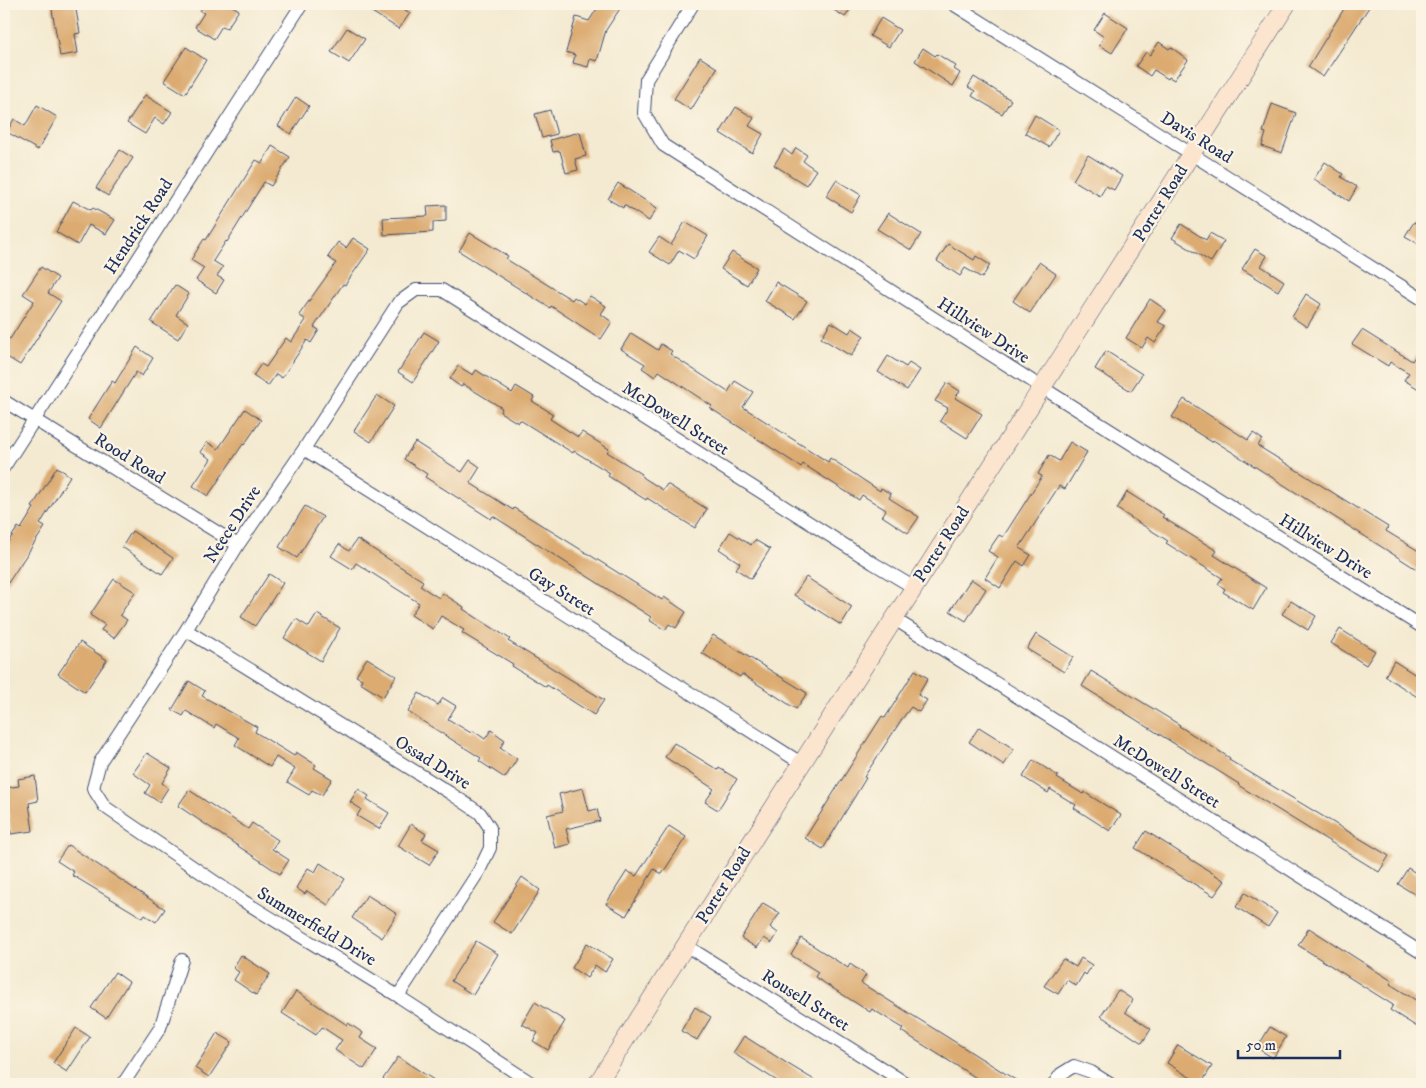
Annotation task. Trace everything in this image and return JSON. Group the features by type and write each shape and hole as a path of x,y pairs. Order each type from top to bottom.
{"street":[{"name":"Hendrick Road","path":"4,468 302,4"},
{"name":"Hillview Drive","path":"693,4 646,80 644,113 663,145 1422,627"},
{"name":"Davis Road","path":"953,4 1422,299"},
{"name":"Porter Road","path":"597,1084 1287,4"},
{"name":"Neece Drive","path":"93,788 100,762 186,630 238,545 304,449 398,303 416,290"},
{"name":"McDowell Street","path":"416,290 442,290 873,564 913,587"},
{"name":"Rood Road","path":"4,401 238,545"},
{"name":"Gay Street","path":"304,449 801,763"},
{"name":"McDowell Street","path":"893,618 1422,953"},
{"name":"Ossad Drive","path":"186,630 450,793 480,813 490,828 490,848 479,871 398,996"},
{"name":"Summerfield Drive","path":"93,788 105,807 240,899 398,996 533,1084"},
{"name":"Rousell Street","path":"686,945 907,1084"},
{"path":"123,1084 160,1028 182,960"},
{"path":"1054,1084 1061,1074 1074,1066 1092,1072 1110,1084"}],"building":[{"path":"51,4 75,4 80,33 75,34 78,53 60,56"},
{"path":"205,4 229,4 239,10 227,28 222,26 214,39 195,27 204,13 200,11"},
{"path":"359,4 395,4 410,13 399,29"},
{"path":"600,4 623,4 606,30 597,61 590,59 588,67 573,63 575,55 566,52 576,17 589,21"},
{"path":"824,4 854,4 845,17"},
{"path":"1347,4 1371,4 1323,77 1308,67"},
{"path":"1105,13 1128,28 1112,53 1099,45 1104,37 1094,30"},
{"path":"881,18 900,30 889,47 870,36"},
{"path":"347,28 365,39 349,63 331,52"},
{"path":"1159,42 1169,49 1171,47 1188,60 1174,80 1169,77 1168,79 1154,70 1150,76 1136,66 1146,52 1150,55"},
{"path":"186,47 206,60 185,94 164,81"},
{"path":"923,48 956,66 954,69 960,73 953,86 915,61"},
{"path":"700,57 717,68 691,110 674,99"},
{"path":"974,77 1011,100 1002,114 972,96 975,91 968,87"},
{"path":"145,95 172,112 164,124 155,118 145,134 127,123"},
{"path":"296,97 309,106 291,134 278,126"},
{"path":"1272,104 1296,113 1282,153 1262,146 1266,133 1263,132"},
{"path":"37,105 57,117 38,150 7,132 14,119 25,126"},
{"path":"736,107 754,118 749,126 763,134 752,153 720,133"},
{"path":"550,110 557,134 542,138 535,114"},
{"path":"1035,115 1059,130 1049,147 1025,133"},
{"path":"580,132 586,156 575,159 578,170 566,173 560,151 553,152 550,140"},
{"path":"272,146 290,157 271,186 264,182 213,261 223,267 217,276 224,280 216,293 196,280 204,268 191,260 204,239 206,240 256,160 262,163"},
{"path":"796,148 807,155 803,161 816,170 806,185 774,165 784,149 792,155"},
{"path":"120,150 133,158 108,196 96,188"},
{"path":"1088,155 1122,176 1114,190 1106,186 1100,196 1073,180"},
{"path":"1325,162 1343,174 1341,177 1357,187 1349,201 1314,179"},
{"path":"836,180 861,195 851,212 826,196"},
{"path":"618,183 657,208 649,221 624,205 623,208 608,199"},
{"path":"73,201 91,210 93,208 115,220 106,234 89,225 78,245 56,232"},
{"path":"446,205 446,221 433,222 433,232 384,235 383,218 428,216 427,206"},
{"path":"888,213 921,234 911,250 877,229"},
{"path":"685,222 708,236 694,259 679,250 670,265 649,252 659,237 671,245"},
{"path":"1414,222 1422,227 1422,246 1405,236"},
{"path":"1181,224 1206,240 1210,233 1224,241 1211,262 1172,238"},
{"path":"470,233 508,256 506,259 572,300 574,297 585,304 590,296 606,306 601,314 612,322 601,339 551,306 550,308 459,251"},
{"path":"353,238 370,249 345,285 343,284 314,327 319,330 311,343 307,340 282,378 276,374 268,386 253,376 261,364 266,367 286,338 291,342 306,320 299,315 336,263 328,257 338,242 346,248"},
{"path":"948,244 974,260 976,256 990,265 982,278 965,268 960,276 937,261"},
{"path":"1255,249 1267,256 1261,266 1284,281 1278,291 1242,269"},
{"path":"732,252 757,268 747,285 721,269"},
{"path":"1039,262 1056,274 1030,313 1013,301"},
{"path":"41,267 58,278 48,293 61,301 20,365 4,355 4,335 10,339 34,301 23,294"},
{"path":"776,282 807,301 795,319 765,301"},
{"path":"175,285 189,294 176,315 188,323 178,339 151,322"},
{"path":"1306,294 1321,304 1307,327 1292,317"},
{"path":"1150,299 1166,310 1158,322 1166,326 1155,343 1148,338 1142,348 1126,338"},
{"path":"831,322 849,333 852,328 864,336 851,356 821,338"},
{"path":"1362,330 1412,361 1416,355 1422,360 1422,391 1404,380 1409,373 1390,362 1388,366 1352,344"},
{"path":"424,332 439,341 413,382 398,372"},
{"path":"631,333 658,350 661,344 672,351 670,354 728,392 735,381 753,392 743,407 828,462 830,458 880,491 881,488 891,494 889,498 919,517 908,533 882,516 886,510 862,495 859,500 803,464 801,467 710,408 712,406 659,371 655,377 642,368 645,364 621,349"},
{"path":"137,347 153,358 142,376 136,372 101,428 88,419 112,381 115,383"},
{"path":"1106,351 1142,374 1131,391 1095,369"},
{"path":"888,356 906,367 909,363 920,370 907,390 878,372"},
{"path":"458,366 473,375 476,370 512,393 516,386 534,397 532,401 553,414 550,419 578,437 582,432 609,449 607,452 663,490 667,484 707,509 695,528 647,498 646,500 608,476 610,473 574,451 573,453 520,420 518,423 500,412 502,408 463,384 461,387 450,379"},
{"path":"947,383 960,391 955,398 982,414 967,438 940,421 948,408 935,401"},
{"path":"377,395 394,406 371,442 354,431"},
{"path":"1184,399 1248,440 1253,433 1262,439 1258,446 1388,527 1386,531 1422,553 1422,564 1418,570 1213,440 1212,442 1172,417"},
{"path":"245,409 261,420 208,496 193,486 211,459 200,452 207,442 218,449"},
{"path":"415,442 462,472 470,460 480,467 470,483 513,510 514,508 662,600 664,597 686,612 676,628 669,624 665,630 649,620 651,617 493,516 491,519 425,477 427,474 404,459"},
{"path":"1070,442 1087,452 1065,489 1059,486 1019,548 1031,555 1024,566 1017,561 1000,588 985,578 998,557 988,551 999,535 1003,537 1042,476 1038,474 1049,455 1059,461"},
{"path":"57,467 70,476 40,524 45,527 4,589 4,548 18,527 21,529 34,508 32,507"},
{"path":"1127,492 1164,515 1162,517 1217,551 1214,555 1266,588 1253,610 1223,592 1225,589 1218,584 1222,578 1166,543 1168,541 1117,509"},
{"path":"305,506 323,517 297,558 279,547"},
{"path":"132,531 173,558 162,574 122,547"},
{"path":"730,532 751,545 755,540 770,549 751,579 736,569 740,563 719,549"},
{"path":"357,539 423,581 420,586 439,598 442,593 510,639 508,641 604,700 594,715 547,685 546,687 512,666 513,664 462,633 464,630 441,616 433,629 411,615 419,603 356,563 352,569 331,556 339,544 349,551"},
{"path":"269,574 283,583 255,626 241,617"},
{"path":"806,577 852,607 841,625 794,595"},
{"path":"114,579 135,592 120,615 127,620 114,638 101,630 105,625 90,615"},
{"path":"971,579 986,589 966,621 950,611"},
{"path":"1291,601 1316,616 1308,630 1282,614"},
{"path":"317,614 340,628 321,661 284,638 296,619 309,627"},
{"path":"1340,629 1375,651 1366,665 1331,643"},
{"path":"1036,634 1073,657 1064,672 1027,649"},
{"path":"713,635 807,693 796,709 742,674 740,677 702,653"},
{"path":"80,642 107,660 85,692 58,674"},
{"path":"367,658 396,676 383,697 360,683 362,679 356,676"},
{"path":"1394,661 1422,679 1422,700 1385,676"},
{"path":"915,670 928,678 918,695 927,700 919,712 911,707 902,719 864,777 866,778 823,849 805,838 882,716 885,718"},
{"path":"1091,671 1180,725 1230,758 1229,760 1389,856 1379,872 1082,686"},
{"path":"189,681 205,691 202,696 257,727 255,732 294,756 296,752 316,765 314,768 332,779 322,795 312,790 309,795 287,782 295,769 276,757 270,767 235,745 239,738 216,724 214,728 186,711 183,716 172,710"},
{"path":"419,693 438,705 443,698 456,706 448,719 471,733 472,730 485,739 491,730 505,740 500,748 517,759 505,778 479,761 481,758 408,712"},
{"path":"979,727 1014,749 1004,765 969,742"},
{"path":"674,743 718,770 719,768 737,779 718,810 705,802 714,789 665,757"},
{"path":"147,753 171,768 162,783 168,788 159,802 145,793 150,785 133,773"},
{"path":"1033,760 1058,776 1057,778 1121,815 1110,831 1074,808 1076,805 1050,789 1048,793 1023,777"},
{"path":"35,776 38,801 29,803 33,831 11,834 5,788 19,786 18,779"},
{"path":"583,788 589,811 597,809 600,821 566,829 570,844 555,848 547,815 563,811 559,794"},
{"path":"358,789 369,796 367,799 389,813 379,829 357,816 361,809 350,802"},
{"path":"189,790 248,829 252,823 278,840 272,849 289,860 280,874 178,806"},
{"path":"411,824 426,834 422,840 439,850 429,865 398,846"},
{"path":"669,826 686,837 662,874 654,869 626,916 606,904 627,871 636,876"},
{"path":"1146,831 1225,881 1214,896 1135,848"},
{"path":"68,845 165,909 156,922 145,915 143,918 72,875 74,872 57,861"},
{"path":"320,863 345,879 328,905 307,891 305,894 296,888 308,868 315,872"},
{"path":"1408,868 1422,877 1422,899 1398,884"},
{"path":"522,877 540,890 512,934 493,922"},
{"path":"1245,893 1277,913 1268,927 1236,907"},
{"path":"367,895 397,914 382,938 352,918"},
{"path":"763,903 780,913 770,927 778,933 772,943 764,938 757,948 741,938"},
{"path":"1309,928 1392,981 1390,984 1422,1004 1422,1030 1390,1010 1393,1005 1298,945"},
{"path":"801,938 848,968 850,964 866,975 861,983 1022,1084 986,1084 901,1031 903,1028 872,1009 870,1012 815,977 818,972 791,955"},
{"path":"476,941 498,954 473,995 451,981"},
{"path":"587,943 613,959 605,972 595,965 587,978 572,968"},
{"path":"241,955 270,974 256,995 234,980 239,972 233,968"},
{"path":"1081,958 1092,965 1086,975 1084,973 1076,986 1067,980 1058,994 1044,986 1063,959 1076,967"},
{"path":"115,972 129,982 106,1018 91,1008"},
{"path":"1118,990 1133,1000 1125,1012 1151,1029 1142,1043 1101,1016"},
{"path":"296,991 347,1025 348,1023 363,1033 360,1038 377,1049 364,1069 335,1050 342,1040 322,1027 316,1035 282,1013"},
{"path":"535,1002 565,1021 548,1050 533,1041 538,1033 522,1024"},
{"path":"695,1007 711,1017 697,1040 681,1031"},
{"path":"1270,1027 1286,1037 1273,1058 1257,1048"},
{"path":"76,1028 90,1037 67,1072 53,1063"},
{"path":"217,1033 232,1042 209,1077 195,1068"},
{"path":"744,1036 821,1084 782,1084 733,1053"},
{"path":"1178,1045 1212,1066 1201,1084 1167,1063"},
{"path":"398,1057 440,1084 391,1084 383,1079"}]}
